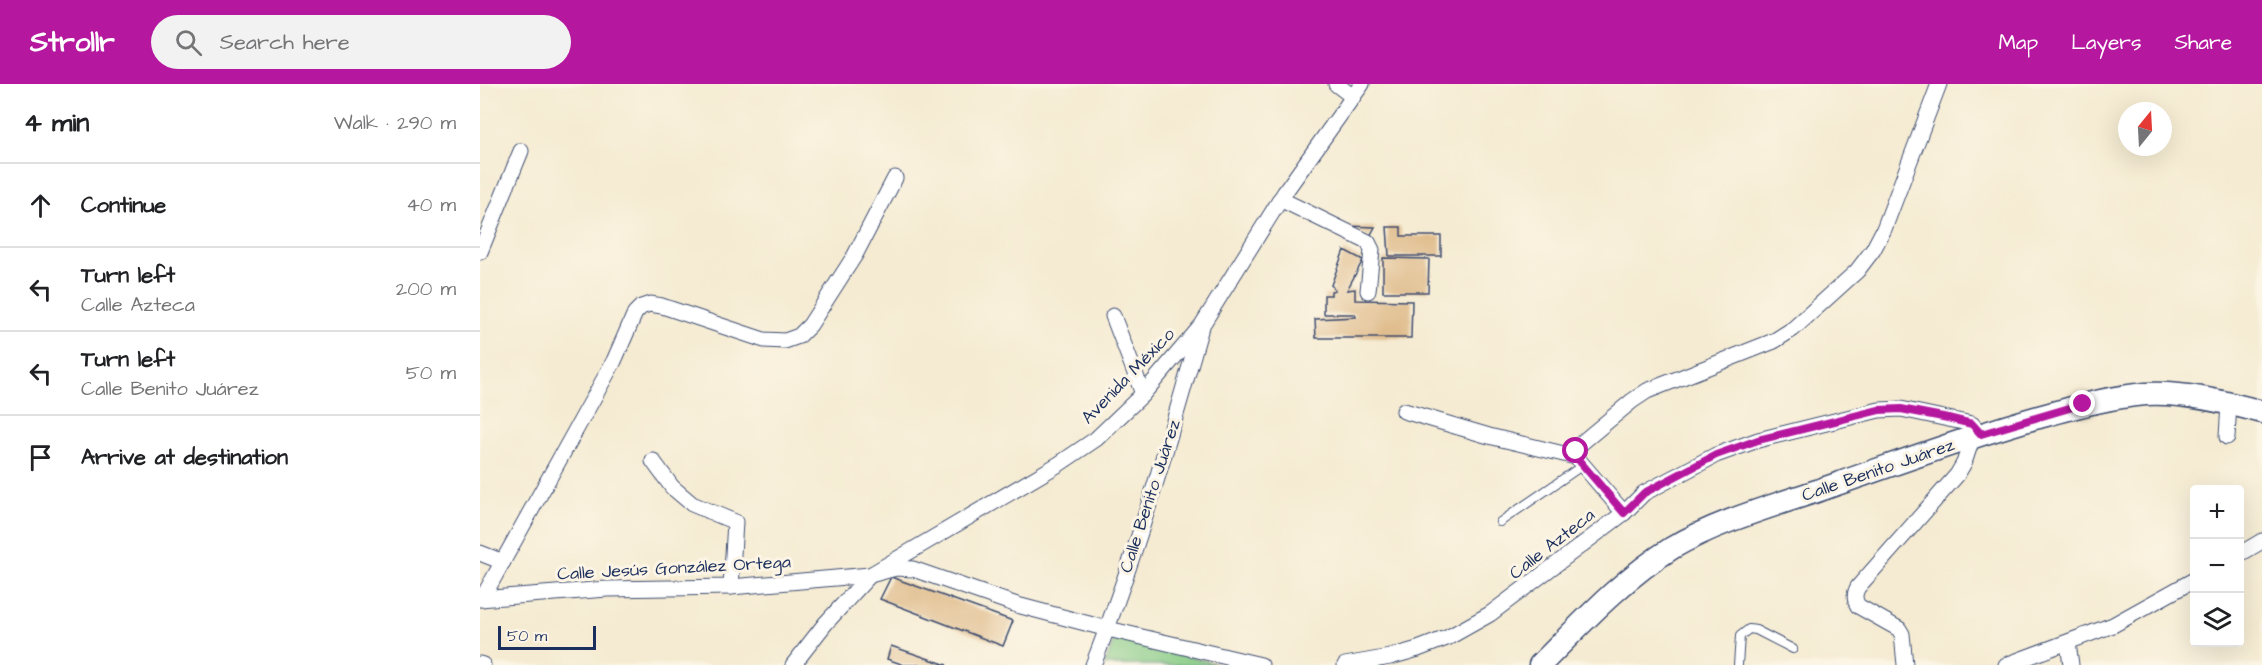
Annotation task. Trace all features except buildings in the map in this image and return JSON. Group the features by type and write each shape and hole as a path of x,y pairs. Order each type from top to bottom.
{"main road":[{"name":"Calle Benito Juárez","path":"1540,665 1614,592 1644,566 1675,547 1754,513 1977,435 2083,404 2148,394 2229,403 2262,412"}],"street":[{"path":"1336,84 1358,90"},
{"path":"1579,461 1579,445 1647,390 1774,341 1813,313 1857,271 1873,250 1884,229 1939,84"},
{"name":"Avenida México","path":"793,665 825,624 870,575 1059,464 1096,439 1143,394 1202,325 1280,200 1358,90"},
{"path":"480,252 521,151"},
{"path":"481,599 486,580 502,562 614,362 635,313 641,307 650,304 764,340 785,341 799,336 810,325 855,255 895,178"},
{"path":"1280,200 1368,242 1372,250 1368,291"},
{"path":"1113,316 1143,394"},
{"name":"Calle Benito Juárez","path":"1093,665 1158,479 1202,325"},
{"path":"2227,436 2229,403"},
{"name":"Calle Azteca","path":"1344,665 1392,661 1449,637 1490,614 1624,513 1644,493 1716,455 1758,440 1879,410 1901,409 1972,424 1977,435"},
{"path":"1404,411 1579,461 1624,513"},
{"path":"1905,665 1902,634 1899,629 1858,606 1855,594 1858,587 1951,483 1964,463 1977,435"},
{"path":"652,461 672,487 692,504 735,522 731,587"},
{"path":"2244,552 2262,541"},
{"path":"480,554 502,562"},
{"name":"Calle Jesús González Ortega","path":"481,599 607,589 731,587 870,575 896,568 913,569 1017,605 1107,629"},
{"path":"2006,665 2113,625 2190,582"},
{"path":"1107,629 1261,665"},
{"path":"2068,643 2071,665"}],"lane":[{"path":"1500,522 1579,461"},
{"path":"1738,665 1740,636 1749,629 1756,630 1793,649"}],"green space":[{"path":"1115,637 1222,665 1105,665"}],"route":[{"path":"1576,451 1576,457 1624,513 1644,493 1716,455 1758,440 1879,410 1901,409 1948,418 1972,424 1981,434 2083,404"}]}
